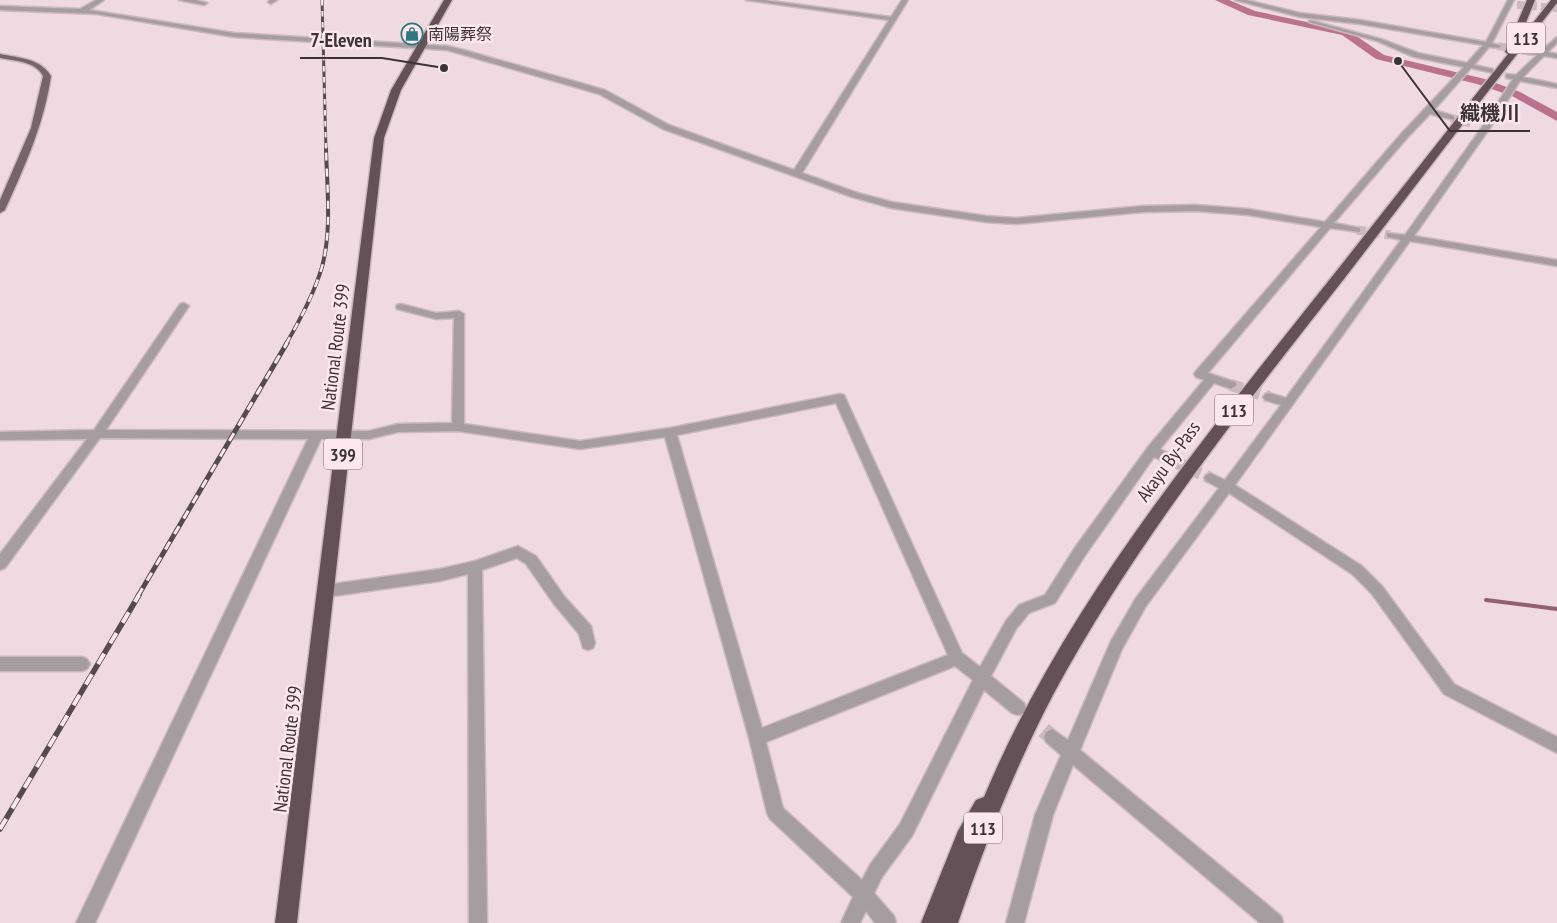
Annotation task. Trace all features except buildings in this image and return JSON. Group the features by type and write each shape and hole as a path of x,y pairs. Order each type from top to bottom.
{"highway":[{"name":"National Route 399","path":"286,923 379,138 396,90 448,0"},
{"path":"1500,73 1531,0"},
{"name":"Akayu By-Pass","path":"950,917 1014,752 1077,638 1112,582 1234,411 1500,73 1555,0"},
{"path":"1528,36 1557,10"},
{"path":"932,923 965,838 1014,752"}],"main road":[{"path":"0,56 40,65 45,70 47,76 40,119 32,141 0,210"}],"street":[{"path":"81,11 100,0"},
{"path":"182,0 204,3"},
{"path":"749,0 779,2 893,19"},
{"path":"797,173 905,0"},
{"path":"1238,0 1300,16 1360,22 1498,46"},
{"path":"1231,385 1200,374 1404,136 1429,111 1453,81 1470,66 1488,44 1512,3"},
{"path":"0,8 81,11 234,35 460,50 593,89 666,127 871,200 986,219 1016,221 1143,209 1196,208 1248,212 1357,230"},
{"path":"1300,16 1319,25 1370,37 1416,55 1438,58 1557,86"},
{"path":"1015,923 1044,815 1116,646 1141,602 1289,403 1518,78 1557,40"},
{"path":"1531,52 1557,56"},
{"path":"1429,111 1451,118"},
{"path":"1390,235 1557,262"},
{"path":"0,564 97,434 184,306"},
{"path":"401,307 436,316 459,314 458,427"},
{"path":"850,923 876,871 906,830 982,678 1011,625 1024,609 1050,598 1079,553 1152,450 1212,379"},
{"path":"1269,397 1289,403"},
{"path":"0,436 97,434 369,435 398,428 458,427 580,445 670,432 840,398 956,658 1018,708"},
{"path":"670,432 757,738 776,814 863,894 887,923"},
{"path":"85,923 317,434"},
{"path":"1152,450 1173,461"},
{"path":"1210,478 1228,487 1357,570 1378,590 1449,689 1557,745"},
{"path":"326,591 440,575 475,567 518,552 531,560 559,600 586,631 588,643"},
{"path":"475,567 478,923"},
{"path":"757,738 956,658"},
{"path":"0,664 82,664"},
{"path":"1052,737 1274,923"}],"waterway":[{"path":"1220,0 1252,13 1345,33 1380,57 1481,81 1516,94 1557,117"},
{"path":"1486,600 1557,609"}],"tunnel":[{"path":"1517,5 1557,8"},
{"path":"1498,46 1531,52"},
{"path":"1451,118 1472,124"},
{"path":"1357,230 1390,235"},
{"path":"1231,385 1269,397"},
{"path":"1173,461 1210,478"},
{"path":"1025,715 1052,737"}],"railway":[{"path":"322,0 326,150"},
{"path":"286,344 311,297 319,277 325,253 328,208 326,149"},
{"path":"138,596 287,343"},
{"path":"0,829 139,595"}],"place":[{"name":"南陽葬祭","path":"412,34"},
{"name":"織機川","path":"1398,61"},
{"name":"7-Eleven","path":"444,68"}]}
